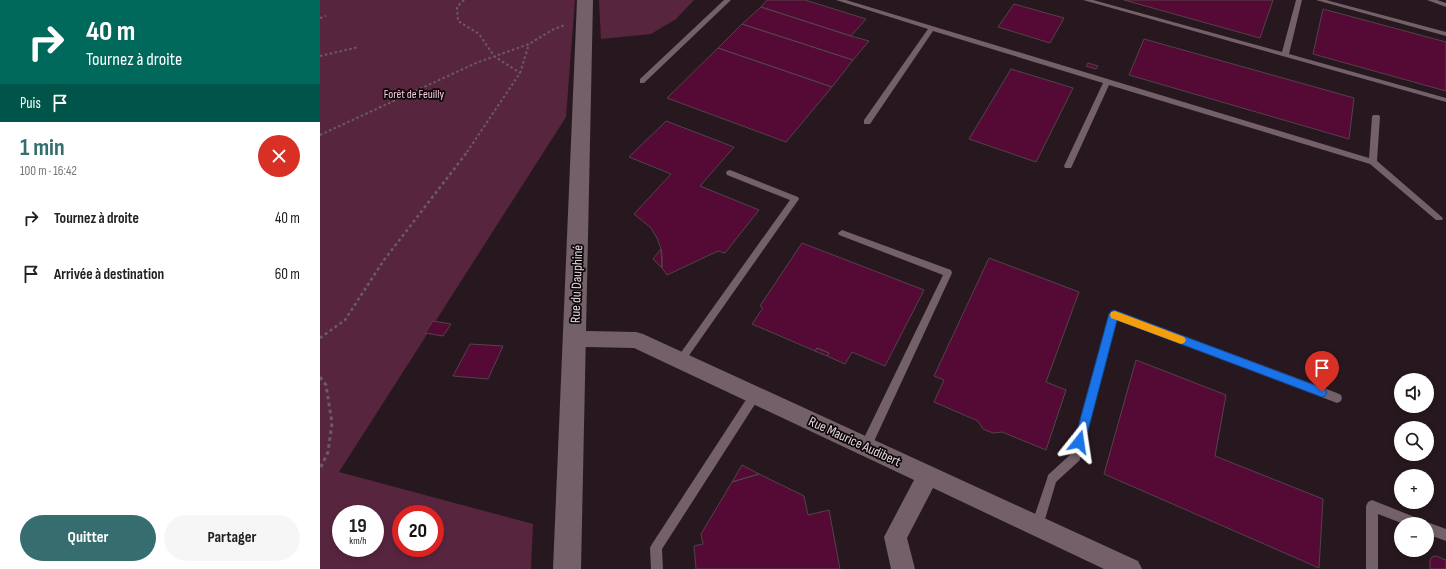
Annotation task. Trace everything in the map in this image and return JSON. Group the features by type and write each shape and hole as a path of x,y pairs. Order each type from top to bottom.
{"street":[{"name":"Rue du Dauphiné","path":"567,569 585,0"},
{"name":"Rue Maurice Audibert","path":"574,342 587,339 636,340 1130,569"},
{"path":"903,569 895,537 928,475"}],"lane":[{"path":"642,81 728,0"},
{"path":"839,0 1373,162 1439,218"},
{"path":"1086,0 1446,100"},
{"path":"1285,55 1299,0"},
{"path":"1319,0 1446,34"},
{"path":"1430,0 1446,5"},
{"path":"867,122 932,28"},
{"path":"1068,166 1107,82"},
{"path":"1373,162 1376,117"},
{"path":"680,361 795,199 730,173"},
{"path":"842,233 948,274 866,446"},
{"path":"1037,526 1052,478 1076,456 1114,314 1337,398"},
{"path":"657,569 656,548 755,395"},
{"path":"1372,569 1372,506 1400,517"},
{"path":"1434,531 1446,535"}],"path":[{"path":"464,0 457,7 458,21 479,34 494,56 520,73"},
{"path":"320,18 326,16"},
{"path":"320,135 476,63 529,44 554,29 584,22"},
{"path":"320,338 345,320 384,260 464,157 520,73 529,44"},
{"path":"320,56 330,53 347,52 359,47"},
{"path":"320,377 326,384 332,423 328,452 320,469"}],"green space":[{"name":"Forêt de Feuilly","path":"320,0 575,0 566,117 339,472 533,524 531,569 320,569"},
{"path":"599,0 694,0 676,19 651,34 601,39"}],"building":[{"path":"767,0 805,0 866,19 851,36 761,7"},
{"path":"1124,0 1273,0 1260,38"},
{"path":"1014,4 1064,18 1050,43 998,27"},
{"path":"761,7 869,41 853,60 742,24"},
{"path":"1323,9 1446,42 1446,91 1313,54"},
{"path":"742,24 853,60 832,87 718,48"},
{"path":"1144,39 1354,98 1349,139 1129,75"},
{"path":"718,48 832,87 786,142 667,98"},
{"path":"1088,63 1098,66 1096,69 1086,66"},
{"path":"1011,69 1073,88 1036,162 969,139"},
{"path":"666,121 734,147 700,186 759,210 725,253 718,251 667,275 662,268 661,249 657,238 651,228 634,214 671,174 629,157"},
{"path":"802,243 924,290 885,366 852,352 845,364 827,356 829,353 817,348 815,351 752,324 763,308 760,306"},
{"path":"661,249 662,254 662,268 653,259"},
{"path":"989,258 1079,292 1046,382 1066,390 1046,450 1002,432 993,433 983,429 978,421 934,402 944,380 934,376"},
{"path":"433,321 451,324 443,336 425,333"},
{"path":"470,344 503,346 488,379 453,376"},
{"path":"817,348 829,353 827,356 815,351"},
{"path":"1136,360 1226,395 1215,456 1323,499 1319,568 1104,474"},
{"path":"742,465 759,474 732,482"},
{"path":"759,474 804,496 808,515 829,510 840,569 696,569 694,546 703,544 701,534 732,482"},
{"path":"1434,556 1446,560 1446,569 1430,569 1430,560"}],"slow traffic":[{"path":"1115,315 1181,340"}],"route":[{"path":"1079,442 1114,314 1322,392"}]}
